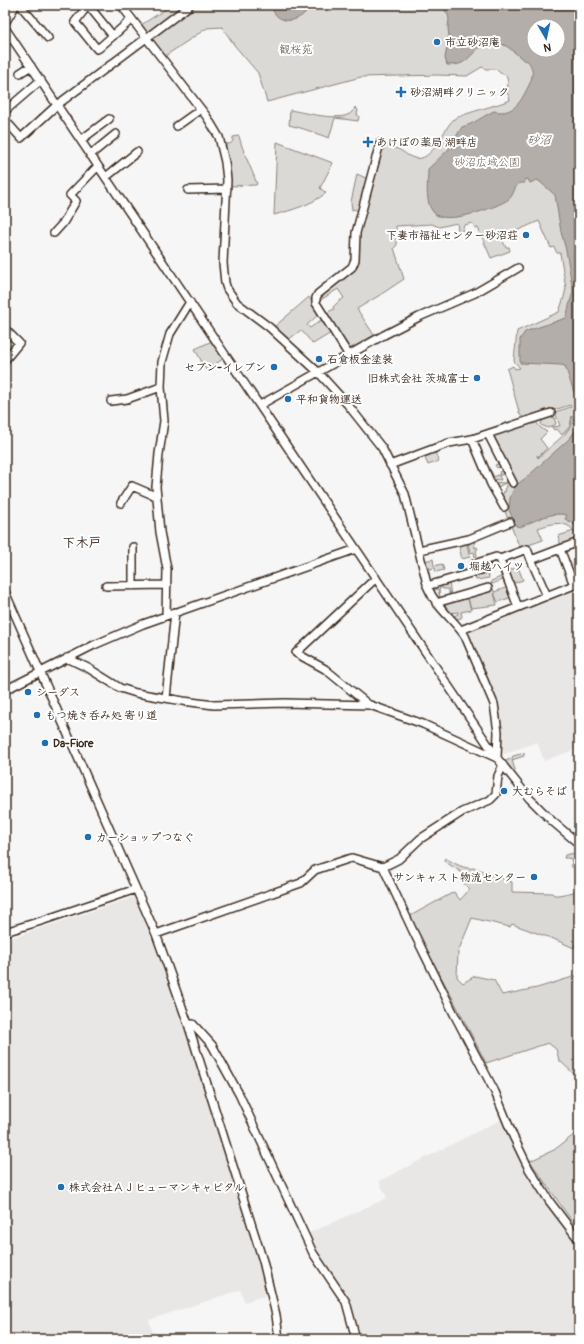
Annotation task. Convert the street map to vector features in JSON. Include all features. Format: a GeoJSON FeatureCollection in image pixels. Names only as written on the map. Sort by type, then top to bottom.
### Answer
{"type":"FeatureCollection","features":[{"type":"Feature","properties":{"kind":"street"},"geometry":{"type":"LineString","coordinates":[[5,23],[16,5]]}},
{"type":"Feature","properties":{"kind":"street"},"geometry":{"type":"LineString","coordinates":[[20,5],[48,38]]}},
{"type":"Feature","properties":{"kind":"street"},"geometry":{"type":"LineString","coordinates":[[113,36],[88,5],[75,22],[97,49],[113,36],[132,19]]}},
{"type":"Feature","properties":{"kind":"street"},"geometry":{"type":"LineString","coordinates":[[121,5],[201,109],[213,126],[219,138],[226,166],[227,189],[222,259],[223,274],[227,289],[237,302],[269,327],[318,372],[348,405],[382,448],[405,494],[427,586],[436,603],[465,636],[494,704],[498,732],[497,758]]}},
{"type":"Feature","properties":{"kind":"street"},"geometry":{"type":"LineString","coordinates":[[5,120],[20,138],[57,105],[189,6]]}},
{"type":"Feature","properties":{"kind":"street"},"geometry":{"type":"LineString","coordinates":[[5,28],[497,758],[534,803],[579,844]]}},
{"type":"Feature","properties":{"kind":"street"},"geometry":{"type":"LineString","coordinates":[[20,73],[31,66]]}},
{"type":"Feature","properties":{"kind":"street"},"geometry":{"type":"LineString","coordinates":[[5,111],[41,80]]}},
{"type":"Feature","properties":{"kind":"street"},"geometry":{"type":"LineString","coordinates":[[177,126],[201,109]]}},
{"type":"Feature","properties":{"kind":"street"},"geometry":{"type":"LineString","coordinates":[[81,140],[109,120]]}},
{"type":"Feature","properties":{"kind":"street"},"geometry":{"type":"LineString","coordinates":[[90,155],[116,134]]}},
{"type":"Feature","properties":{"kind":"street"},"geometry":{"type":"LineString","coordinates":[[348,354],[316,303],[316,298],[318,294],[352,267],[355,260],[356,233],[380,143]]}},
{"type":"Feature","properties":{"kind":"street"},"geometry":{"type":"LineString","coordinates":[[106,177],[137,152]]}},
{"type":"Feature","properties":{"kind":"street"},"geometry":{"type":"LineString","coordinates":[[54,233],[63,223],[76,200],[70,195],[98,166]]}},
{"type":"Feature","properties":{"kind":"street"},"geometry":{"type":"LineString","coordinates":[[188,190],[227,189]]}},
{"type":"Feature","properties":{"kind":"street"},"geometry":{"type":"LineString","coordinates":[[260,405],[348,354],[419,317],[475,293],[518,268]]}},
{"type":"Feature","properties":{"kind":"street"},"geometry":{"type":"LineString","coordinates":[[166,615],[168,585],[166,557],[160,532],[156,487],[164,421],[162,362],[167,341],[173,328],[190,302]]}},
{"type":"Feature","properties":{"kind":"street"},"geometry":{"type":"LineString","coordinates":[[5,329],[19,343],[5,360]]}},
{"type":"Feature","properties":{"kind":"street"},"geometry":{"type":"LineString","coordinates":[[111,401],[127,399],[162,387]]}},
{"type":"Feature","properties":{"kind":"street"},"geometry":{"type":"LineString","coordinates":[[390,465],[449,443],[472,439],[551,413]]}},
{"type":"Feature","properties":{"kind":"street"},"geometry":{"type":"LineString","coordinates":[[488,434],[513,483]]}},
{"type":"Feature","properties":{"kind":"street"},"geometry":{"type":"LineString","coordinates":[[472,439],[490,484],[504,507]]}},
{"type":"Feature","properties":{"kind":"street"},"geometry":{"type":"LineString","coordinates":[[121,503],[132,486],[153,495],[157,495]]}},
{"type":"Feature","properties":{"kind":"street"},"geometry":{"type":"LineString","coordinates":[[419,550],[469,539],[510,522]]}},
{"type":"Feature","properties":{"kind":"street"},"geometry":{"type":"LineString","coordinates":[[531,560],[579,542]]}},
{"type":"Feature","properties":{"kind":"street"},"geometry":{"type":"LineString","coordinates":[[133,586],[134,547]]}},
{"type":"Feature","properties":{"kind":"street"},"geometry":{"type":"LineString","coordinates":[[5,690],[94,644],[166,615],[356,549]]}},
{"type":"Feature","properties":{"kind":"street"},"geometry":{"type":"LineString","coordinates":[[476,572],[474,564],[496,557],[500,559],[527,549],[547,596]]}},
{"type":"Feature","properties":{"kind":"street"},"geometry":{"type":"LineString","coordinates":[[461,630],[577,584],[560,549]]}},
{"type":"Feature","properties":{"kind":"street"},"geometry":{"type":"LineString","coordinates":[[500,559],[518,608]]}},
{"type":"Feature","properties":{"kind":"street"},"geometry":{"type":"LineString","coordinates":[[427,586],[488,568]]}},
{"type":"Feature","properties":{"kind":"street"},"geometry":{"type":"LineString","coordinates":[[370,705],[325,669],[296,653],[376,578]]}},
{"type":"Feature","properties":{"kind":"street"},"geometry":{"type":"LineString","coordinates":[[106,586],[168,585]]}},
{"type":"Feature","properties":{"kind":"street"},"geometry":{"type":"LineString","coordinates":[[436,603],[488,588]]}},
{"type":"Feature","properties":{"kind":"street"},"geometry":{"type":"LineString","coordinates":[[5,592],[156,934],[188,1024],[263,1261],[276,1315],[279,1339]]}},
{"type":"Feature","properties":{"kind":"street"},"geometry":{"type":"LineString","coordinates":[[166,698],[175,612]]}},
{"type":"Feature","properties":{"kind":"street"},"geometry":{"type":"LineString","coordinates":[[67,658],[88,668],[120,688],[136,693],[166,698],[214,705],[285,703],[370,705],[423,724],[497,758]]}},
{"type":"Feature","properties":{"kind":"street"},"geometry":{"type":"LineString","coordinates":[[156,934],[301,883],[315,870],[348,859],[352,858],[383,867],[399,859],[420,839],[462,812],[490,800],[496,794],[498,776],[503,765]]}},
{"type":"Feature","properties":{"kind":"street"},"geometry":{"type":"LineString","coordinates":[[383,867],[454,1014],[496,1092],[513,1136],[529,1169],[550,1202],[579,1240]]}},
{"type":"Feature","properties":{"kind":"street"},"geometry":{"type":"LineString","coordinates":[[5,932],[136,889]]}},
{"type":"Feature","properties":{"kind":"street"},"geometry":{"type":"LineString","coordinates":[[188,1024],[193,1024],[212,1045],[239,1094],[313,1253],[346,1302],[356,1339]]}},
{"type":"Feature","properties":{"kind":"shaded area"},"geometry":{"type":"Polygon","coordinates":[[[579,586],[579,748],[544,761],[537,742],[504,754],[499,720],[465,631],[579,586]]]}},
{"type":"Feature","properties":{"kind":"shaded area"},"geometry":{"type":"Polygon","coordinates":[[[134,897],[168,978],[195,1058],[264,1278],[267,1295],[245,1302],[240,1290],[149,1320],[153,1334],[152,1339],[5,1339],[5,940],[134,897]]]}},
{"type":"Feature","properties":{"kind":"shaded area"},"geometry":{"type":"Polygon","coordinates":[[[502,1119],[527,1172],[579,1247],[579,1339],[360,1339],[351,1306],[313,1248],[307,1234],[387,1198],[379,1181],[502,1119]]]}},
{"type":"Feature","properties":{"kind":"green space","name":"砂沼広域公園"},"geometry":{"type":"Polygon","coordinates":[[[172,5],[579,5],[579,537],[574,532],[579,538],[561,546],[558,536],[574,531],[566,525],[552,524],[538,528],[543,540],[520,548],[499,497],[506,491],[505,489],[507,487],[505,483],[507,482],[505,479],[508,477],[489,435],[527,423],[528,425],[530,421],[535,421],[547,432],[540,439],[547,448],[538,457],[537,455],[538,458],[565,434],[571,426],[572,416],[570,426],[562,435],[557,429],[554,430],[552,427],[560,426],[555,412],[571,407],[570,405],[525,419],[520,415],[507,369],[513,366],[515,369],[520,368],[514,361],[517,331],[559,312],[566,288],[560,253],[557,253],[554,247],[551,248],[539,221],[507,235],[505,231],[501,232],[502,236],[504,236],[501,238],[506,247],[509,247],[510,251],[491,258],[478,228],[475,228],[472,223],[464,225],[462,231],[458,230],[457,223],[439,227],[432,224],[396,226],[397,245],[394,248],[404,279],[357,309],[374,335],[350,349],[326,313],[334,309],[333,307],[344,298],[338,289],[319,301],[320,296],[354,267],[352,231],[381,147],[387,145],[414,158],[427,156],[454,119],[510,100],[507,93],[508,82],[506,75],[500,73],[496,69],[486,69],[482,67],[467,76],[437,75],[361,77],[267,102],[258,73],[235,46],[222,27],[207,28],[162,58],[138,27],[172,5]]]}},
{"type":"Feature","properties":{"kind":"green space"},"geometry":{"type":"Polygon","coordinates":[[[355,107],[358,110],[358,121],[335,118],[329,138],[289,125],[290,110],[322,116],[340,117],[352,112],[355,107]]]}},
{"type":"Feature","properties":{"kind":"green space"},"geometry":{"type":"Polygon","coordinates":[[[239,136],[257,184],[256,185],[229,186],[222,143],[230,144],[233,141],[233,137],[239,136]]]}},
{"type":"Feature","properties":{"kind":"green space"},"geometry":{"type":"Polygon","coordinates":[[[277,142],[333,163],[320,188],[326,193],[308,204],[274,215],[277,142]]]}},
{"type":"Feature","properties":{"kind":"green space"},"geometry":{"type":"Polygon","coordinates":[[[357,174],[368,179],[359,210],[357,211],[355,209],[352,210],[351,202],[357,174]]]}},
{"type":"Feature","properties":{"kind":"green space"},"geometry":{"type":"Polygon","coordinates":[[[309,297],[319,314],[307,325],[310,328],[321,320],[331,333],[313,344],[301,330],[288,340],[274,327],[309,297]]]}},
{"type":"Feature","properties":{"kind":"green space"},"geometry":{"type":"Polygon","coordinates":[[[212,341],[223,359],[206,370],[195,349],[212,341]]]}},
{"type":"Feature","properties":{"kind":"green space"},"geometry":{"type":"Polygon","coordinates":[[[552,415],[556,424],[548,428],[541,425],[543,417],[552,415]]]}},
{"type":"Feature","properties":{"kind":"green space"},"geometry":{"type":"Polygon","coordinates":[[[434,450],[439,461],[428,465],[423,454],[434,450]]]}},
{"type":"Feature","properties":{"kind":"green space"},"geometry":{"type":"Polygon","coordinates":[[[502,462],[506,471],[502,472],[503,474],[499,476],[501,480],[489,479],[487,472],[491,471],[494,477],[500,474],[499,472],[502,471],[500,467],[497,468],[495,465],[502,462]]]}},
{"type":"Feature","properties":{"kind":"green space"},"geometry":{"type":"Polygon","coordinates":[[[491,482],[505,483],[496,488],[491,482]]]}},
{"type":"Feature","properties":{"kind":"green space"},"geometry":{"type":"Polygon","coordinates":[[[474,540],[475,548],[477,547],[478,549],[476,550],[477,556],[475,557],[474,552],[470,553],[468,542],[474,540]]]}},
{"type":"Feature","properties":{"kind":"green space"},"geometry":{"type":"Polygon","coordinates":[[[466,541],[470,557],[462,559],[458,543],[466,541]]]}},
{"type":"Feature","properties":{"kind":"green space"},"geometry":{"type":"Polygon","coordinates":[[[433,559],[434,566],[442,564],[444,570],[436,572],[435,568],[430,569],[429,567],[426,567],[424,561],[433,559]]]}},
{"type":"Feature","properties":{"kind":"green space"},"geometry":{"type":"Polygon","coordinates":[[[518,567],[523,580],[511,584],[505,572],[518,567]]]}},
{"type":"Feature","properties":{"kind":"green space"},"geometry":{"type":"Polygon","coordinates":[[[501,570],[507,584],[505,585],[503,580],[492,584],[491,581],[501,577],[499,571],[501,570]]]}},
{"type":"Feature","properties":{"kind":"green space"},"geometry":{"type":"Polygon","coordinates":[[[488,571],[489,578],[476,580],[475,574],[488,571]]]}},
{"type":"Feature","properties":{"kind":"green space"},"geometry":{"type":"Polygon","coordinates":[[[449,582],[451,596],[448,589],[440,588],[440,598],[438,589],[431,591],[432,587],[449,582]]]}},
{"type":"Feature","properties":{"kind":"green space"},"geometry":{"type":"Polygon","coordinates":[[[508,587],[512,597],[498,602],[494,593],[497,605],[471,608],[467,595],[493,588],[494,592],[508,587]]]}},
{"type":"Feature","properties":{"kind":"green space"},"geometry":{"type":"Polygon","coordinates":[[[467,596],[471,610],[461,612],[462,616],[461,618],[457,619],[458,622],[452,617],[458,614],[458,612],[449,613],[441,605],[467,596]]]}},
{"type":"Feature","properties":{"kind":"green space"},"geometry":{"type":"Polygon","coordinates":[[[524,753],[524,756],[512,760],[515,770],[511,771],[504,762],[513,756],[524,753]]]}},
{"type":"Feature","properties":{"kind":"green space"},"geometry":{"type":"Polygon","coordinates":[[[578,850],[579,869],[575,866],[574,868],[570,866],[572,863],[571,859],[564,858],[565,855],[575,853],[578,850]]]}},
{"type":"Feature","properties":{"kind":"green space"},"geometry":{"type":"Polygon","coordinates":[[[445,858],[463,867],[475,868],[512,882],[512,892],[552,893],[554,895],[559,895],[579,891],[579,937],[574,948],[512,924],[510,927],[472,918],[458,952],[457,977],[463,983],[475,976],[494,980],[502,995],[537,988],[579,975],[579,1092],[574,1074],[559,1060],[556,1049],[548,1043],[486,1063],[424,946],[410,916],[454,892],[460,900],[470,889],[463,883],[467,876],[444,861],[445,858]]]}},
{"type":"Feature","properties":{"kind":"green space"},"geometry":{"type":"Polygon","coordinates":[[[579,1131],[579,1231],[530,1161],[554,1150],[579,1131]]]}},
{"type":"Feature","properties":{"kind":"water"},"geometry":{"type":"Polygon","coordinates":[[[271,5],[310,5],[301,16],[295,19],[283,20],[274,12],[271,5]]]}},
{"type":"Feature","properties":{"kind":"water","name":"砂沼"},"geometry":{"type":"Polygon","coordinates":[[[441,5],[579,5],[579,407],[565,366],[520,363],[520,339],[525,332],[566,318],[573,291],[555,195],[539,181],[537,180],[530,183],[528,179],[524,180],[525,183],[518,184],[509,199],[503,203],[483,211],[459,217],[448,218],[440,216],[434,213],[429,203],[427,192],[428,169],[448,150],[462,127],[471,124],[494,111],[505,112],[514,108],[523,96],[530,83],[532,75],[530,64],[527,60],[525,61],[508,47],[495,42],[490,42],[480,47],[462,63],[457,65],[447,65],[445,58],[449,37],[449,19],[441,5]]]}},
{"type":"Feature","properties":{"kind":"water"},"geometry":{"type":"Polygon","coordinates":[[[579,418],[579,530],[573,523],[565,519],[567,515],[561,514],[549,515],[520,527],[516,526],[509,510],[510,498],[515,486],[569,439],[576,430],[579,418]]]}},
{"type":"Feature","properties":{"kind":"place","name":"市立砂沼庵"},"geometry":{"type":"Point","coordinates":[437,42]}},
{"type":"Feature","properties":{"kind":"place","name":"砂沼湖畔クリニック"},"geometry":{"type":"Point","coordinates":[401,92]}},
{"type":"Feature","properties":{"kind":"place","name":"あけぼの薬局 湖畔店"},"geometry":{"type":"Point","coordinates":[368,142]}},
{"type":"Feature","properties":{"kind":"place","name":"下妻市福祉センター砂沼荘"},"geometry":{"type":"Point","coordinates":[526,235]}},
{"type":"Feature","properties":{"kind":"place","name":"石倉板金塗装"},"geometry":{"type":"Point","coordinates":[319,359]}},
{"type":"Feature","properties":{"kind":"place","name":"セブン-イレブン"},"geometry":{"type":"Point","coordinates":[274,367]}},
{"type":"Feature","properties":{"kind":"place","name":"旧株式会社 茨城富士"},"geometry":{"type":"Point","coordinates":[477,378]}},
{"type":"Feature","properties":{"kind":"place","name":"平和貨物運送"},"geometry":{"type":"Point","coordinates":[288,399]}},
{"type":"Feature","properties":{"kind":"place","name":"堀越ハイツ"},"geometry":{"type":"Point","coordinates":[461,566]}},
{"type":"Feature","properties":{"kind":"place","name":"シーダス"},"geometry":{"type":"Point","coordinates":[28,692]}},
{"type":"Feature","properties":{"kind":"place","name":"もつ焼き呑み処 寄り道"},"geometry":{"type":"Point","coordinates":[37,715]}},
{"type":"Feature","properties":{"kind":"place","name":"Da-Fiore"},"geometry":{"type":"Point","coordinates":[45,743]}},
{"type":"Feature","properties":{"kind":"place","name":"大むらそば"},"geometry":{"type":"Point","coordinates":[504,791]}},
{"type":"Feature","properties":{"kind":"place","name":"カーショップつなぐ"},"geometry":{"type":"Point","coordinates":[88,837]}},
{"type":"Feature","properties":{"kind":"place","name":"サンキャスト物流センター"},"geometry":{"type":"Point","coordinates":[534,877]}},
{"type":"Feature","properties":{"kind":"place","name":"株式会社ＡＪヒューマンキャピタル"},"geometry":{"type":"Point","coordinates":[61,1187]}},
{"type":"Feature","properties":{"kind":"district","name":"下木戸"},"geometry":{"type":"Point","coordinates":[82,542]}},
{"type":"Feature","properties":{"kind":"park label","name":"観桜苑"},"geometry":{"type":"Point","coordinates":[296,49]}}]}
